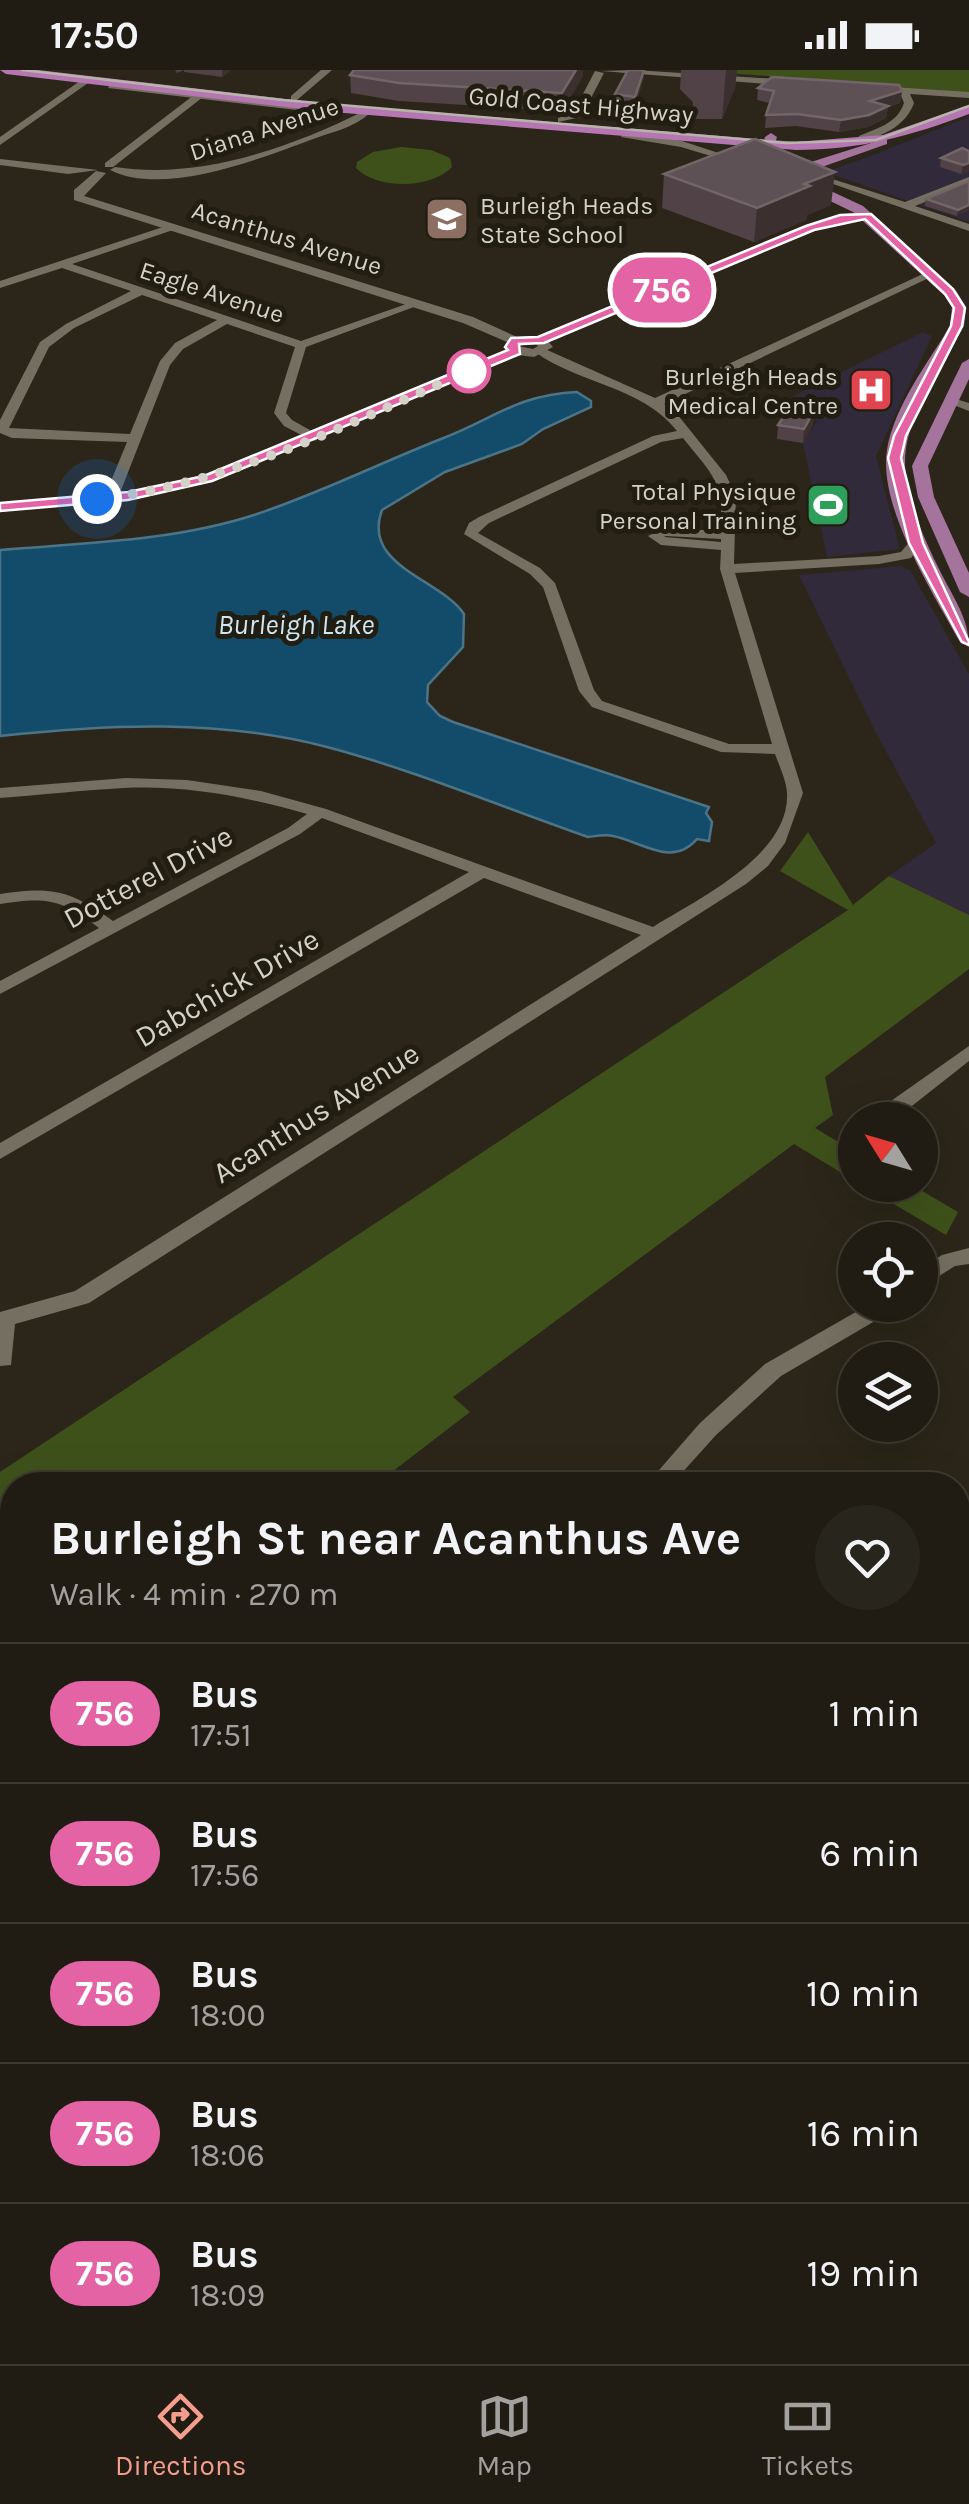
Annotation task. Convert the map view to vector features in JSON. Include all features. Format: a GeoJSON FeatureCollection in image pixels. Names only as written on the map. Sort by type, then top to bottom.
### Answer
{"type":"FeatureCollection","features":[{"type":"Feature","properties":{"kind":"highway","name":"Gold Coast Highway"},"geometry":{"type":"LineString","coordinates":[[58,70],[562,120],[592,118],[766,151],[882,141],[969,109]]}},
{"type":"Feature","properties":{"kind":"highway","name":"Gold Coast Highway"},"geometry":{"type":"LineString","coordinates":[[3,71],[320,107],[744,142],[766,151],[862,138],[969,98]]}},
{"type":"Feature","properties":{"kind":"main road"},"geometry":{"type":"LineString","coordinates":[[800,176],[815,165],[882,141]]}},
{"type":"Feature","properties":{"kind":"main road"},"geometry":{"type":"LineString","coordinates":[[766,151],[779,173],[882,212],[959,308],[956,326],[895,454],[916,543],[969,642]]}},
{"type":"Feature","properties":{"kind":"main road"},"geometry":{"type":"LineString","coordinates":[[766,151],[800,176],[882,212],[936,268],[969,292]]}},
{"type":"Feature","properties":{"kind":"main road"},"geometry":{"type":"LineString","coordinates":[[933,372],[949,358],[969,325]]}},
{"type":"Feature","properties":{"kind":"main road"},"geometry":{"type":"LineString","coordinates":[[969,363],[924,454],[921,479],[969,592]]}},
{"type":"Feature","properties":{"kind":"street"},"geometry":{"type":"LineString","coordinates":[[289,95],[311,70]]}},
{"type":"Feature","properties":{"kind":"street"},"geometry":{"type":"LineString","coordinates":[[289,95],[327,70]]}},
{"type":"Feature","properties":{"kind":"street"},"geometry":{"type":"LineString","coordinates":[[3,71],[198,97],[614,134],[694,145],[735,160],[766,151]]}},
{"type":"Feature","properties":{"kind":"street"},"geometry":{"type":"LineString","coordinates":[[602,72],[806,84]]}},
{"type":"Feature","properties":{"kind":"street"},"geometry":{"type":"LineString","coordinates":[[602,72],[606,88]]}},
{"type":"Feature","properties":{"kind":"street"},"geometry":{"type":"LineString","coordinates":[[562,120],[577,115],[602,72]]}},
{"type":"Feature","properties":{"kind":"street"},"geometry":{"type":"LineString","coordinates":[[0,142],[83,82]]}},
{"type":"Feature","properties":{"kind":"street"},"geometry":{"type":"LineString","coordinates":[[860,88],[969,98]]}},
{"type":"Feature","properties":{"kind":"street"},"geometry":{"type":"LineString","coordinates":[[862,138],[900,120],[909,103],[904,92]]}},
{"type":"Feature","properties":{"kind":"street"},"geometry":{"type":"LineString","coordinates":[[104,169],[198,97]]}},
{"type":"Feature","properties":{"kind":"street","name":"Diana Avenue"},"geometry":{"type":"LineString","coordinates":[[0,162],[68,171],[104,169],[156,178],[191,174],[353,122],[364,114]]}},
{"type":"Feature","properties":{"kind":"street"},"geometry":{"type":"LineString","coordinates":[[815,165],[809,169],[811,173],[839,184],[882,212]]}},
{"type":"Feature","properties":{"kind":"street","name":"Acanthus Avenue"},"geometry":{"type":"LineString","coordinates":[[104,169],[78,192],[78,198],[416,304],[516,346]]}},
{"type":"Feature","properties":{"kind":"street"},"geometry":{"type":"LineString","coordinates":[[0,507],[111,498],[208,478],[516,346],[540,346],[810,228],[840,218],[882,212],[969,180]]}},
{"type":"Feature","properties":{"kind":"street"},"geometry":{"type":"LineString","coordinates":[[810,228],[826,219],[882,212],[969,228]]}},
{"type":"Feature","properties":{"kind":"street"},"geometry":{"type":"LineString","coordinates":[[923,217],[969,238]]}},
{"type":"Feature","properties":{"kind":"street"},"geometry":{"type":"LineString","coordinates":[[0,285],[169,228]]}},
{"type":"Feature","properties":{"kind":"street","name":"Eagle Avenue"},"geometry":{"type":"LineString","coordinates":[[61,264],[301,345],[280,413],[288,423],[313,436]]}},
{"type":"Feature","properties":{"kind":"street"},"geometry":{"type":"LineString","coordinates":[[654,403],[929,275]]}},
{"type":"Feature","properties":{"kind":"street"},"geometry":{"type":"LineString","coordinates":[[134,438],[12,434],[2,429],[44,345],[65,328],[139,292]]}},
{"type":"Feature","properties":{"kind":"street"},"geometry":{"type":"LineString","coordinates":[[301,345],[416,304]]}},
{"type":"Feature","properties":{"kind":"street"},"geometry":{"type":"LineString","coordinates":[[111,498],[172,352],[226,320]]}},
{"type":"Feature","properties":{"kind":"street","name":"Acanthus Avenue"},"geometry":{"type":"LineString","coordinates":[[2,1321],[82,1297],[740,880],[777,849],[789,824],[795,794],[726,569],[729,496],[721,478],[686,432],[654,403],[540,346]]}},
{"type":"Feature","properties":{"kind":"street"},"geometry":{"type":"LineString","coordinates":[[950,399],[969,407]]}},
{"type":"Feature","properties":{"kind":"street"},"geometry":{"type":"LineString","coordinates":[[686,432],[657,438],[478,523],[470,534],[534,571],[550,586],[587,691],[598,704],[727,749],[784,749]]}},
{"type":"Feature","properties":{"kind":"street"},"geometry":{"type":"LineString","coordinates":[[880,560],[906,555],[916,543]]}},
{"type":"Feature","properties":{"kind":"street"},"geometry":{"type":"LineString","coordinates":[[726,569],[880,560],[912,562],[931,574]]}},
{"type":"Feature","properties":{"kind":"street"},"geometry":{"type":"LineString","coordinates":[[0,793],[107,784],[162,784],[239,792],[320,812],[654,934]]}},
{"type":"Feature","properties":{"kind":"street","name":"Dotterel Drive"},"geometry":{"type":"LineString","coordinates":[[0,988],[294,831],[320,812]]}},
{"type":"Feature","properties":{"kind":"street","name":"Dabchick Drive"},"geometry":{"type":"LineString","coordinates":[[0,1152],[482,872]]}},
{"type":"Feature","properties":{"kind":"street"},"geometry":{"type":"LineString","coordinates":[[0,899],[43,893],[69,896],[111,928]]}},
{"type":"Feature","properties":{"kind":"street"},"geometry":{"type":"LineString","coordinates":[[904,1102],[969,1052]]}},
{"type":"Feature","properties":{"kind":"street"},"geometry":{"type":"LineString","coordinates":[[938,1268],[950,1260],[969,1256]]}},
{"type":"Feature","properties":{"kind":"street"},"geometry":{"type":"LineString","coordinates":[[2,1321],[3,1360]]}},
{"type":"Feature","properties":{"kind":"street"},"geometry":{"type":"LineString","coordinates":[[669,1472],[708,1429],[773,1370],[856,1322]]}},
{"type":"Feature","properties":{"kind":"shaded area"},"geometry":{"type":"Polygon","coordinates":[[[969,117],[969,222],[825,172],[865,158],[969,117]]]}},
{"type":"Feature","properties":{"kind":"shaded area"},"geometry":{"type":"Polygon","coordinates":[[[923,332],[932,336],[876,456],[900,549],[827,557],[803,443],[817,421],[777,404],[923,332]]]}},
{"type":"Feature","properties":{"kind":"shaded area"},"geometry":{"type":"Polygon","coordinates":[[[901,566],[910,570],[969,674],[969,915],[889,876],[936,843],[875,731],[799,575],[901,566]]]}},
{"type":"Feature","properties":{"kind":"green space"},"geometry":{"type":"Polygon","coordinates":[[[684,70],[969,70],[969,94],[773,80],[769,76],[684,70]]]}},
{"type":"Feature","properties":{"kind":"green space"},"geometry":{"type":"Polygon","coordinates":[[[401,147],[431,150],[450,158],[452,167],[431,180],[404,184],[377,180],[356,168],[357,162],[373,152],[401,147]]]}},
{"type":"Feature","properties":{"kind":"green space"},"geometry":{"type":"Polygon","coordinates":[[[808,832],[853,905],[889,876],[969,915],[969,969],[825,1077],[833,1115],[815,1128],[838,1142],[838,1171],[794,1144],[453,1397],[470,1412],[392,1472],[0,1472],[848,910],[780,871],[808,832]]]}},
{"type":"Feature","properties":{"kind":"green space"},"geometry":{"type":"Polygon","coordinates":[[[938,1200],[958,1212],[946,1235],[938,1230],[938,1222],[924,1222],[891,1202],[938,1200]]]}},
{"type":"Feature","properties":{"kind":"water","name":"Burleigh Lake"},"geometry":{"type":"Polygon","coordinates":[[[577,392],[591,401],[591,407],[543,429],[522,444],[445,472],[382,510],[379,529],[383,545],[393,558],[464,614],[463,647],[428,685],[427,702],[440,716],[453,722],[709,807],[709,841],[697,839],[678,852],[667,852],[613,836],[588,837],[360,756],[287,738],[164,726],[0,736],[0,550],[130,539],[226,523],[304,497],[521,403],[577,392]]]}},
{"type":"Feature","properties":{"kind":"building"},"geometry":{"type":"Polygon","coordinates":[[[354,70],[576,70],[562,93],[399,83],[350,75],[354,70]]]}},
{"type":"Feature","properties":{"kind":"building"},"geometry":{"type":"Polygon","coordinates":[[[628,70],[644,70],[635,97],[615,94],[628,70]]]}},
{"type":"Feature","properties":{"kind":"building"},"geometry":{"type":"Polygon","coordinates":[[[772,77],[899,85],[902,91],[870,101],[888,106],[869,115],[841,120],[797,114],[766,115],[774,91],[758,88],[772,77]]]}},
{"type":"Feature","properties":{"kind":"building"},"geometry":{"type":"Polygon","coordinates":[[[755,139],[835,172],[757,208],[664,174],[755,139]]]}},
{"type":"Feature","properties":{"kind":"building"},"geometry":{"type":"Polygon","coordinates":[[[962,148],[969,151],[969,163],[963,165],[941,158],[962,148]]]}},
{"type":"Feature","properties":{"kind":"building"},"geometry":{"type":"Polygon","coordinates":[[[969,181],[969,205],[958,210],[926,199],[969,181]]]}},
{"type":"Feature","properties":{"kind":"building"},"geometry":{"type":"Polygon","coordinates":[[[790,407],[814,411],[804,429],[778,425],[790,407]]]}},
{"type":"Feature","properties":{"kind":"tram line"},"geometry":{"type":"LineString","coordinates":[[22,70],[283,100],[786,143],[876,140],[969,106]]}},
{"type":"Feature","properties":{"kind":"bus line","name":"756"},"geometry":{"type":"LineString","coordinates":[[0,507],[128,496],[208,478],[516,351],[511,345],[516,341],[540,340],[810,228],[840,218],[867,216],[954,297],[959,308],[956,326],[900,436],[894,458],[916,543],[969,642]]}},
{"type":"Feature","properties":{"kind":"place","name":"Burleigh Heads State School"},"geometry":{"type":"Point","coordinates":[447,219]}},
{"type":"Feature","properties":{"kind":"place","name":"Burleigh Heads Medical Centre"},"geometry":{"type":"Point","coordinates":[871,390]}},
{"type":"Feature","properties":{"kind":"place","name":"Total Physique Personal Training"},"geometry":{"type":"Point","coordinates":[828,505]}},
{"type":"Feature","properties":{"kind":"route"},"geometry":{"type":"LineString","coordinates":[[97,499],[148,493],[208,478],[469,371]]}}]}
